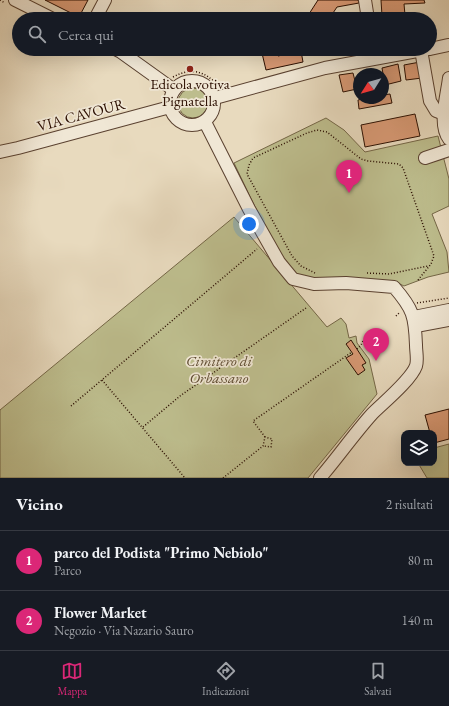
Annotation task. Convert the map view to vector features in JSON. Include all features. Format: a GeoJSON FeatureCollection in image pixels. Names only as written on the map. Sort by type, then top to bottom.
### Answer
{"type":"FeatureCollection","features":[{"type":"Feature","properties":{"kind":"street"},"geometry":{"type":"LineString","coordinates":[[99,12],[105,0]]}},
{"type":"Feature","properties":{"kind":"street"},"geometry":{"type":"LineString","coordinates":[[365,0],[367,12]]}},
{"type":"Feature","properties":{"kind":"street"},"geometry":{"type":"LineString","coordinates":[[22,2],[40,12]]}},
{"type":"Feature","properties":{"kind":"street"},"geometry":{"type":"LineString","coordinates":[[437,48],[449,46]]}},
{"type":"Feature","properties":{"kind":"street"},"geometry":{"type":"LineString","coordinates":[[127,56],[174,90]]}},
{"type":"Feature","properties":{"kind":"street"},"geometry":{"type":"LineString","coordinates":[[215,98],[366,56]]}},
{"type":"Feature","properties":{"kind":"street"},"geometry":{"type":"LineString","coordinates":[[427,56],[430,101],[436,112],[444,114]]}},
{"type":"Feature","properties":{"kind":"street"},"geometry":{"type":"LineString","coordinates":[[449,78],[443,123],[449,139]]}},
{"type":"Feature","properties":{"kind":"street"},"geometry":{"type":"LineString","coordinates":[[193,80],[207,85],[215,98],[214,111],[205,122],[199,125],[191,126],[177,120],[170,107],[170,101],[174,90],[186,81],[193,80]]}},
{"type":"Feature","properties":{"kind":"street","name":"VIA CAVOUR"},"geometry":{"type":"LineString","coordinates":[[0,152],[170,107]]}},
{"type":"Feature","properties":{"kind":"street"},"geometry":{"type":"LineString","coordinates":[[205,122],[249,209],[279,262],[293,279],[314,284],[346,283],[394,287],[411,313],[417,357],[416,367],[410,376],[371,415],[320,478]]}},
{"type":"Feature","properties":{"kind":"street"},"geometry":{"type":"LineString","coordinates":[[425,158],[449,150]]}},
{"type":"Feature","properties":{"kind":"street"},"geometry":{"type":"LineString","coordinates":[[411,313],[449,310]]}},
{"type":"Feature","properties":{"kind":"street"},"geometry":{"type":"LineString","coordinates":[[411,313],[449,320]]}},
{"type":"Feature","properties":{"kind":"path"},"geometry":{"type":"LineString","coordinates":[[320,274],[301,266],[292,256],[247,174],[249,165],[253,158],[307,132],[317,130],[327,132],[361,159],[368,162],[399,164],[404,168],[434,256],[418,280]]}},
{"type":"Feature","properties":{"kind":"path"},"geometry":{"type":"LineString","coordinates":[[71,406],[257,249]]}},
{"type":"Feature","properties":{"kind":"path"},"geometry":{"type":"LineString","coordinates":[[366,273],[389,274],[428,266]]}},
{"type":"Feature","properties":{"kind":"path"},"geometry":{"type":"LineString","coordinates":[[396,316],[411,313],[413,303],[449,298]]}},
{"type":"Feature","properties":{"kind":"path"},"geometry":{"type":"LineString","coordinates":[[143,427],[180,396],[306,308]]}},
{"type":"Feature","properties":{"kind":"path"},"geometry":{"type":"LineString","coordinates":[[356,349],[363,341]]}},
{"type":"Feature","properties":{"kind":"path"},"geometry":{"type":"LineString","coordinates":[[263,446],[271,447],[272,439],[265,437],[253,422],[352,352]]}},
{"type":"Feature","properties":{"kind":"path"},"geometry":{"type":"LineString","coordinates":[[102,380],[185,478]]}},
{"type":"Feature","properties":{"kind":"path"},"geometry":{"type":"LineString","coordinates":[[223,478],[263,446],[265,437]]}},
{"type":"Feature","properties":{"kind":"green space"},"geometry":{"type":"Polygon","coordinates":[[[193,88],[204,92],[208,103],[204,114],[193,118],[182,114],[178,103],[182,92],[193,88]]]}},
{"type":"Feature","properties":{"kind":"green space"},"geometry":{"type":"Polygon","coordinates":[[[326,118],[344,130],[365,152],[438,136],[449,179],[449,206],[432,214],[447,252],[449,272],[428,277],[404,286],[396,282],[312,279],[296,275],[285,261],[255,207],[234,163],[326,118]]]}},
{"type":"Feature","properties":{"kind":"green space","name":"Cimitero di Orbassano"},"geometry":{"type":"Polygon","coordinates":[[[234,217],[327,327],[341,318],[346,324],[349,338],[356,336],[357,343],[369,359],[377,394],[308,478],[0,478],[0,410],[234,217]]]}},
{"type":"Feature","properties":{"kind":"green space"},"geometry":{"type":"Polygon","coordinates":[[[449,444],[449,478],[427,478],[420,466],[437,466],[437,447],[449,444]]]}},
{"type":"Feature","properties":{"kind":"building"},"geometry":{"type":"Polygon","coordinates":[[[45,0],[88,0],[82,12],[69,12],[45,0]]]}},
{"type":"Feature","properties":{"kind":"building"},"geometry":{"type":"Polygon","coordinates":[[[318,0],[358,0],[359,3],[337,7],[334,12],[310,12],[318,0]]]}},
{"type":"Feature","properties":{"kind":"building"},"geometry":{"type":"Polygon","coordinates":[[[381,0],[424,0],[425,3],[404,4],[405,12],[382,12],[381,0]]]}},
{"type":"Feature","properties":{"kind":"building"},"geometry":{"type":"Polygon","coordinates":[[[263,56],[302,56],[303,62],[266,70],[263,56]]]}},
{"type":"Feature","properties":{"kind":"building"},"geometry":{"type":"Polygon","coordinates":[[[420,62],[422,78],[406,80],[404,65],[420,62]]]}},
{"type":"Feature","properties":{"kind":"building"},"geometry":{"type":"Polygon","coordinates":[[[398,64],[401,81],[389,84],[389,68],[382,68],[398,64]]]}},
{"type":"Feature","properties":{"kind":"building"},"geometry":{"type":"Polygon","coordinates":[[[353,73],[353,90],[343,92],[339,75],[353,73]]]}},
{"type":"Feature","properties":{"kind":"building"},"geometry":{"type":"Polygon","coordinates":[[[389,94],[392,103],[389,104],[389,94]]]}},
{"type":"Feature","properties":{"kind":"building"},"geometry":{"type":"Polygon","coordinates":[[[358,104],[386,104],[359,109],[358,104]]]}},
{"type":"Feature","properties":{"kind":"building"},"geometry":{"type":"Polygon","coordinates":[[[415,114],[420,136],[365,147],[361,125],[415,114]]]}},
{"type":"Feature","properties":{"kind":"building"},"geometry":{"type":"Polygon","coordinates":[[[351,340],[366,363],[362,365],[365,370],[358,375],[346,358],[353,354],[346,344],[351,340]]]}},
{"type":"Feature","properties":{"kind":"building"},"geometry":{"type":"Polygon","coordinates":[[[449,409],[449,439],[437,442],[437,430],[429,430],[425,415],[449,409]]]}},
{"type":"Feature","properties":{"kind":"place","name":"Edicola votiva Pignatella"},"geometry":{"type":"Point","coordinates":[190,69]}},
{"type":"Feature","properties":{"kind":"place","name":"parco del Podista \"Primo Nebiolo\""},"geometry":{"type":"Point","coordinates":[349,193]}},
{"type":"Feature","properties":{"kind":"place","name":"Flower Market"},"geometry":{"type":"Point","coordinates":[376,361]}}]}
